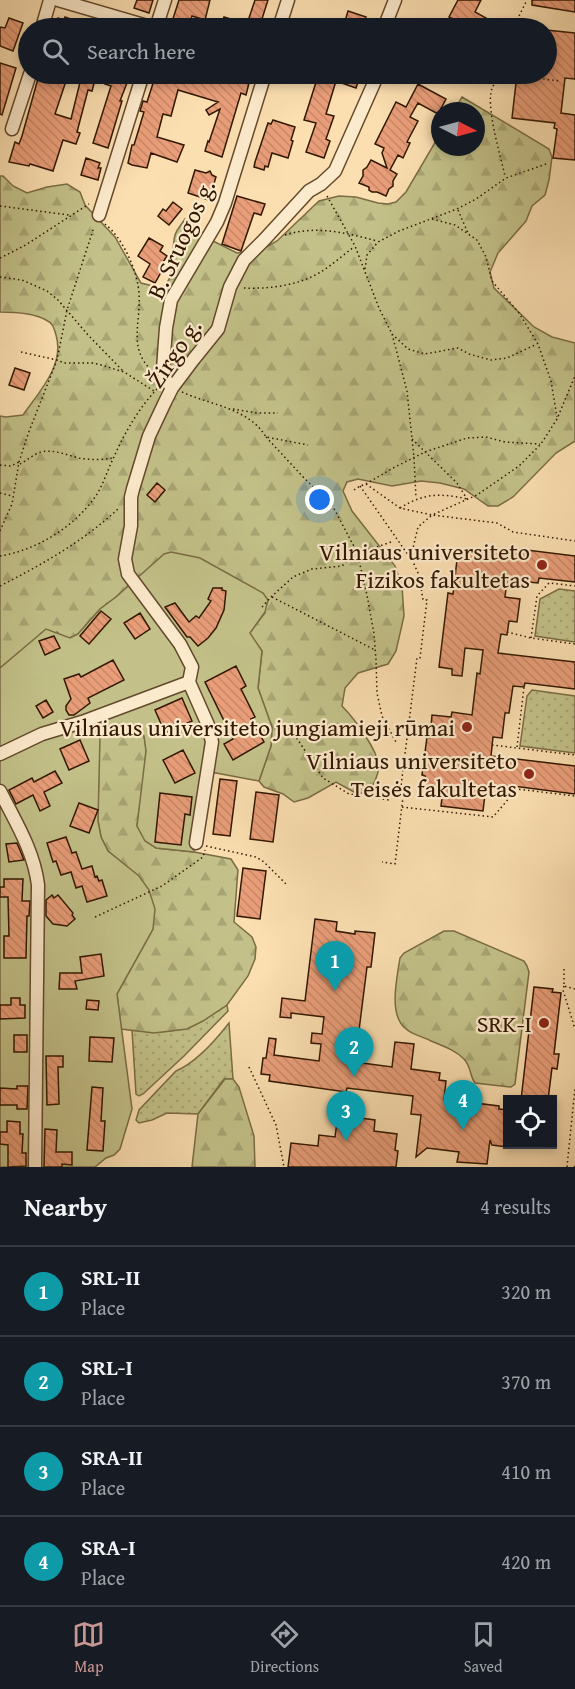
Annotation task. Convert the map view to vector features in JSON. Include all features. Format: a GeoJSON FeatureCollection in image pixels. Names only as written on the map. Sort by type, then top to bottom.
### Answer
{"type":"FeatureCollection","features":[{"type":"Feature","properties":{"kind":"street"},"geometry":{"type":"LineString","coordinates":[[45,18],[50,0]]}},
{"type":"Feature","properties":{"kind":"street"},"geometry":{"type":"LineString","coordinates":[[58,0],[120,18]]}},
{"type":"Feature","properties":{"kind":"street"},"geometry":{"type":"LineString","coordinates":[[159,18],[165,0]]}},
{"type":"Feature","properties":{"kind":"street"},"geometry":{"type":"LineString","coordinates":[[282,18],[288,0]]}},
{"type":"Feature","properties":{"kind":"street"},"geometry":{"type":"LineString","coordinates":[[388,18],[395,0]]}},
{"type":"Feature","properties":{"kind":"street"},"geometry":{"type":"LineString","coordinates":[[12,129],[27,84]]}},
{"type":"Feature","properties":{"kind":"street"},"geometry":{"type":"LineString","coordinates":[[98,218],[140,84]]}},
{"type":"Feature","properties":{"kind":"street","name":"B. Sruogos g."},"geometry":{"type":"LineString","coordinates":[[168,382],[164,361],[171,300],[217,222],[225,203],[262,84]]}},
{"type":"Feature","properties":{"kind":"street","name":"Žirgo g."},"geometry":{"type":"LineString","coordinates":[[196,843],[212,742],[208,724],[189,682],[192,667],[180,644],[128,574],[125,559],[131,526],[131,496],[168,382],[218,329],[230,287],[244,260],[309,191],[335,171],[374,84]]}},
{"type":"Feature","properties":{"kind":"street"},"geometry":{"type":"LineString","coordinates":[[0,754],[42,734],[82,722],[189,682]]}},
{"type":"Feature","properties":{"kind":"street"},"geometry":{"type":"LineString","coordinates":[[0,791],[30,852],[38,885],[35,1167]]}},
{"type":"Feature","properties":{"kind":"path"},"geometry":{"type":"LineString","coordinates":[[518,18],[527,0]]}},
{"type":"Feature","properties":{"kind":"path"},"geometry":{"type":"LineString","coordinates":[[495,84],[490,100],[493,124],[506,178]]}},
{"type":"Feature","properties":{"kind":"path"},"geometry":{"type":"LineString","coordinates":[[364,272],[367,255],[378,242],[399,231],[457,209],[506,178],[549,163]]}},
{"type":"Feature","properties":{"kind":"path"},"geometry":{"type":"LineString","coordinates":[[321,184],[355,246],[392,334],[407,391],[416,498]]}},
{"type":"Feature","properties":{"kind":"path"},"geometry":{"type":"LineString","coordinates":[[0,258],[32,241],[90,204],[103,202]]}},
{"type":"Feature","properties":{"kind":"path"},"geometry":{"type":"LineString","coordinates":[[0,206],[70,215]]}},
{"type":"Feature","properties":{"kind":"path"},"geometry":{"type":"LineString","coordinates":[[457,209],[468,233]]}},
{"type":"Feature","properties":{"kind":"path"},"geometry":{"type":"LineString","coordinates":[[0,531],[12,504],[19,464],[28,434],[57,360],[67,310],[85,250],[98,218],[110,228],[136,275],[139,305],[137,342],[140,356],[151,370],[197,399],[220,404],[261,429],[305,479],[332,505],[357,552],[368,595],[375,651],[377,693],[382,716],[397,744]]}},
{"type":"Feature","properties":{"kind":"path"},"geometry":{"type":"LineString","coordinates":[[432,219],[455,225],[477,240],[486,256],[492,281],[519,313],[538,344],[551,381],[557,419]]}},
{"type":"Feature","properties":{"kind":"path"},"geometry":{"type":"LineString","coordinates":[[264,240],[299,231],[347,233],[378,242]]}},
{"type":"Feature","properties":{"kind":"path"},"geometry":{"type":"LineString","coordinates":[[230,287],[259,288],[286,285],[319,273],[355,246]]}},
{"type":"Feature","properties":{"kind":"path"},"geometry":{"type":"LineString","coordinates":[[0,277],[22,280],[46,291],[58,300],[124,372],[154,391]]}},
{"type":"Feature","properties":{"kind":"path"},"geometry":{"type":"LineString","coordinates":[[392,334],[408,349],[424,354],[458,348],[469,354],[491,360],[507,358],[538,344]]}},
{"type":"Feature","properties":{"kind":"path"},"geometry":{"type":"LineString","coordinates":[[21,351],[64,363],[93,363],[124,372]]}},
{"type":"Feature","properties":{"kind":"path"},"geometry":{"type":"LineString","coordinates":[[407,553],[413,548],[418,527],[432,515],[477,495],[519,466],[541,444],[557,419],[575,375]]}},
{"type":"Feature","properties":{"kind":"path"},"geometry":{"type":"LineString","coordinates":[[0,556],[26,549],[51,537],[76,519],[96,496],[113,457],[140,410],[154,391],[168,382]]}},
{"type":"Feature","properties":{"kind":"path"},"geometry":{"type":"LineString","coordinates":[[229,409],[278,413]]}},
{"type":"Feature","properties":{"kind":"path"},"geometry":{"type":"LineString","coordinates":[[266,437],[308,445]]}},
{"type":"Feature","properties":{"kind":"path"},"geometry":{"type":"LineString","coordinates":[[354,490],[425,452],[467,438],[486,437],[505,442],[541,444]]}},
{"type":"Feature","properties":{"kind":"path"},"geometry":{"type":"LineString","coordinates":[[412,439],[457,483],[468,500]]}},
{"type":"Feature","properties":{"kind":"path"},"geometry":{"type":"LineString","coordinates":[[0,465],[19,464],[39,452],[102,460],[113,457]]}},
{"type":"Feature","properties":{"kind":"path"},"geometry":{"type":"LineString","coordinates":[[366,484],[400,508],[432,515],[496,523],[513,532],[575,541]]}},
{"type":"Feature","properties":{"kind":"path"},"geometry":{"type":"LineString","coordinates":[[360,486],[407,553],[419,575],[423,600],[427,600],[420,658],[417,658],[400,792],[403,797],[394,864],[382,862]]}},
{"type":"Feature","properties":{"kind":"path"},"geometry":{"type":"LineString","coordinates":[[0,493],[13,496]]}},
{"type":"Feature","properties":{"kind":"path"},"geometry":{"type":"LineString","coordinates":[[400,508],[416,498],[437,495],[468,500]]}},
{"type":"Feature","properties":{"kind":"path"},"geometry":{"type":"LineString","coordinates":[[0,586],[38,567],[80,540],[103,524],[131,496]]}},
{"type":"Feature","properties":{"kind":"path"},"geometry":{"type":"LineString","coordinates":[[262,607],[293,577],[312,569],[342,566],[357,552],[391,542]]}},
{"type":"Feature","properties":{"kind":"path"},"geometry":{"type":"LineString","coordinates":[[531,638],[539,592],[549,583],[575,586]]}},
{"type":"Feature","properties":{"kind":"path"},"geometry":{"type":"LineString","coordinates":[[271,597],[375,651]]}},
{"type":"Feature","properties":{"kind":"path"},"geometry":{"type":"LineString","coordinates":[[507,632],[575,644]]}},
{"type":"Feature","properties":{"kind":"path"},"geometry":{"type":"LineString","coordinates":[[517,748],[524,687]]}},
{"type":"Feature","properties":{"kind":"path"},"geometry":{"type":"LineString","coordinates":[[275,728],[290,728],[323,778],[349,794],[389,800]]}},
{"type":"Feature","properties":{"kind":"path"},"geometry":{"type":"LineString","coordinates":[[492,745],[575,755]]}},
{"type":"Feature","properties":{"kind":"path"},"geometry":{"type":"LineString","coordinates":[[402,807],[493,817],[517,789],[575,796]]}},
{"type":"Feature","properties":{"kind":"path"},"geometry":{"type":"LineString","coordinates":[[95,917],[162,886],[203,857],[206,846],[256,857],[288,886]]}},
{"type":"Feature","properties":{"kind":"path"},"geometry":{"type":"LineString","coordinates":[[564,969],[563,990],[575,1029]]}},
{"type":"Feature","properties":{"kind":"path"},"geometry":{"type":"LineString","coordinates":[[564,986],[575,989]]}},
{"type":"Feature","properties":{"kind":"path"},"geometry":{"type":"LineString","coordinates":[[249,1067],[276,1125],[284,1167]]}},
{"type":"Feature","properties":{"kind":"path"},"geometry":{"type":"LineString","coordinates":[[567,1167],[575,1088]]}},
{"type":"Feature","properties":{"kind":"green space"},"geometry":{"type":"Polygon","coordinates":[[[462,97],[470,102],[459,102],[462,97]]]}},
{"type":"Feature","properties":{"kind":"green space"},"geometry":{"type":"Polygon","coordinates":[[[485,111],[549,149],[552,157],[545,195],[532,206],[526,221],[498,253],[490,272],[494,288],[534,327],[552,337],[575,343],[575,441],[556,453],[513,497],[498,506],[488,506],[464,489],[440,483],[421,481],[392,486],[358,479],[347,482],[343,491],[352,511],[395,566],[402,586],[404,616],[396,651],[388,664],[358,673],[345,688],[342,706],[371,745],[377,759],[376,779],[367,794],[354,792],[336,782],[308,798],[294,802],[283,794],[264,787],[259,781],[271,746],[272,727],[258,688],[262,651],[249,633],[265,613],[131,583],[100,609],[78,634],[70,638],[62,637],[57,632],[0,668],[0,416],[23,415],[49,378],[57,357],[58,346],[54,328],[48,321],[30,314],[0,312],[0,176],[27,193],[67,184],[80,192],[85,205],[115,237],[141,283],[161,288],[170,277],[175,235],[185,219],[215,242],[237,253],[261,250],[277,241],[319,201],[339,196],[388,204],[396,202],[406,192],[431,149],[431,156],[485,156],[485,111]]]}},
{"type":"Feature","properties":{"kind":"green space"},"geometry":{"type":"Polygon","coordinates":[[[171,552],[200,558],[263,593],[268,600],[265,612],[250,633],[262,651],[258,688],[272,727],[271,746],[259,781],[205,771],[194,852],[156,848],[145,841],[137,826],[146,751],[144,736],[136,727],[121,724],[109,726],[100,737],[98,821],[101,837],[108,851],[139,876],[149,890],[155,909],[153,929],[117,994],[132,1109],[120,1149],[95,1167],[0,1167],[0,668],[46,629],[70,638],[78,634],[100,609],[164,554],[171,552]]]}},
{"type":"Feature","properties":{"kind":"green space"},"geometry":{"type":"Polygon","coordinates":[[[559,589],[575,591],[575,642],[535,636],[540,599],[559,589]]]}},
{"type":"Feature","properties":{"kind":"green space"},"geometry":{"type":"Polygon","coordinates":[[[532,690],[575,696],[575,753],[520,746],[527,696],[532,690]]]}},
{"type":"Feature","properties":{"kind":"green space"},"geometry":{"type":"Polygon","coordinates":[[[121,724],[140,731],[146,744],[137,826],[156,848],[231,859],[238,870],[234,922],[252,937],[256,947],[255,959],[248,976],[227,1005],[187,1029],[154,1033],[121,1029],[117,994],[153,929],[122,863],[108,851],[101,837],[98,821],[99,737],[109,726],[121,724]]]}},
{"type":"Feature","properties":{"kind":"green space"},"geometry":{"type":"Polygon","coordinates":[[[444,931],[454,931],[524,961],[527,966],[529,972],[515,1084],[511,1087],[475,1083],[464,1059],[449,1048],[412,1033],[400,1023],[395,1006],[395,996],[400,958],[404,953],[444,931]]]}},
{"type":"Feature","properties":{"kind":"green space"},"geometry":{"type":"Polygon","coordinates":[[[227,1005],[228,1011],[184,1056],[143,1094],[139,1096],[136,1094],[132,1030],[161,1032],[183,1029],[227,1005]]]}},
{"type":"Feature","properties":{"kind":"green space"},"geometry":{"type":"Polygon","coordinates":[[[229,1023],[233,1079],[224,1079],[198,1114],[167,1113],[139,1123],[136,1120],[139,1110],[176,1071],[205,1050],[229,1023]]]}},
{"type":"Feature","properties":{"kind":"green space"},"geometry":{"type":"Polygon","coordinates":[[[225,1079],[233,1079],[239,1087],[254,1136],[255,1167],[192,1167],[198,1114],[225,1079]]]}},
{"type":"Feature","properties":{"kind":"building"},"geometry":{"type":"Polygon","coordinates":[[[137,0],[153,0],[149,13],[134,8],[137,0]]]}},
{"type":"Feature","properties":{"kind":"building"},"geometry":{"type":"Polygon","coordinates":[[[179,0],[210,0],[206,18],[192,16],[191,18],[173,18],[179,0]]]}},
{"type":"Feature","properties":{"kind":"building"},"geometry":{"type":"Polygon","coordinates":[[[255,0],[268,0],[262,18],[249,18],[255,0]]]}},
{"type":"Feature","properties":{"kind":"building"},"geometry":{"type":"Polygon","coordinates":[[[458,0],[481,0],[475,12],[486,18],[451,18],[449,17],[458,0]]]}},
{"type":"Feature","properties":{"kind":"building"},"geometry":{"type":"Polygon","coordinates":[[[532,0],[575,0],[575,12],[532,5],[532,0]]]}},
{"type":"Feature","properties":{"kind":"building"},"geometry":{"type":"Polygon","coordinates":[[[348,11],[366,17],[366,18],[346,18],[348,11]]]}},
{"type":"Feature","properties":{"kind":"building"},"geometry":{"type":"Polygon","coordinates":[[[9,18],[18,21],[18,37],[13,51],[0,46],[0,27],[5,28],[9,18]]]}},
{"type":"Feature","properties":{"kind":"building"},"geometry":{"type":"Polygon","coordinates":[[[557,31],[575,33],[575,79],[565,78],[561,113],[575,115],[575,160],[553,158],[557,129],[554,128],[555,123],[512,118],[516,84],[557,84],[557,31]]]}},
{"type":"Feature","properties":{"kind":"building"},"geometry":{"type":"Polygon","coordinates":[[[0,63],[16,68],[2,115],[0,114],[0,63]]]}},
{"type":"Feature","properties":{"kind":"building"},"geometry":{"type":"Polygon","coordinates":[[[36,84],[65,84],[55,114],[71,119],[80,84],[94,84],[92,91],[88,90],[76,144],[63,140],[53,171],[30,164],[29,166],[9,162],[15,142],[19,144],[22,136],[36,84]]]}},
{"type":"Feature","properties":{"kind":"building"},"geometry":{"type":"Polygon","coordinates":[[[105,84],[127,84],[108,148],[93,143],[111,86],[105,84]]]}},
{"type":"Feature","properties":{"kind":"building"},"geometry":{"type":"Polygon","coordinates":[[[153,84],[249,84],[246,95],[241,93],[222,157],[205,151],[220,109],[209,115],[206,110],[218,102],[178,90],[171,116],[163,114],[157,137],[184,145],[177,162],[151,153],[147,168],[128,163],[144,112],[140,111],[143,101],[147,102],[153,84]]]}},
{"type":"Feature","properties":{"kind":"building"},"geometry":{"type":"Polygon","coordinates":[[[315,84],[335,84],[326,114],[334,116],[326,139],[330,141],[324,158],[306,152],[316,123],[304,120],[315,84]]]}},
{"type":"Feature","properties":{"kind":"building"},"geometry":{"type":"Polygon","coordinates":[[[345,84],[357,84],[356,88],[345,84]]]}},
{"type":"Feature","properties":{"kind":"building"},"geometry":{"type":"Polygon","coordinates":[[[418,84],[446,99],[444,102],[431,102],[431,110],[418,103],[410,117],[418,121],[407,142],[410,143],[403,158],[398,155],[390,170],[397,174],[393,186],[386,196],[372,192],[369,187],[359,183],[363,170],[371,160],[387,168],[382,153],[384,148],[375,144],[396,102],[406,107],[418,84]]]}},
{"type":"Feature","properties":{"kind":"building"},"geometry":{"type":"Polygon","coordinates":[[[273,120],[295,127],[291,140],[293,141],[288,158],[272,153],[268,167],[265,166],[264,170],[254,167],[268,123],[271,124],[273,120]]]}},
{"type":"Feature","properties":{"kind":"building"},"geometry":{"type":"Polygon","coordinates":[[[86,158],[100,163],[98,180],[81,175],[86,158]]]}},
{"type":"Feature","properties":{"kind":"building"},"geometry":{"type":"Polygon","coordinates":[[[195,170],[206,173],[210,171],[216,177],[209,200],[188,193],[195,170]]]}},
{"type":"Feature","properties":{"kind":"building"},"geometry":{"type":"Polygon","coordinates":[[[237,196],[265,204],[261,215],[254,213],[241,251],[222,244],[237,196]]]}},
{"type":"Feature","properties":{"kind":"building"},"geometry":{"type":"Polygon","coordinates":[[[173,202],[182,209],[169,225],[158,216],[163,209],[166,211],[173,202]]]}},
{"type":"Feature","properties":{"kind":"building"},"geometry":{"type":"Polygon","coordinates":[[[149,238],[163,246],[160,251],[167,256],[161,265],[164,267],[155,283],[143,277],[150,264],[138,256],[149,238]]]}},
{"type":"Feature","properties":{"kind":"building"},"geometry":{"type":"Polygon","coordinates":[[[15,368],[30,373],[24,390],[9,385],[15,368]]]}},
{"type":"Feature","properties":{"kind":"building"},"geometry":{"type":"Polygon","coordinates":[[[157,483],[165,490],[155,502],[147,495],[157,483]]]}},
{"type":"Feature","properties":{"kind":"building"},"geometry":{"type":"Polygon","coordinates":[[[491,548],[511,551],[511,548],[575,556],[575,582],[539,578],[538,583],[507,580],[505,597],[520,599],[517,622],[509,621],[507,635],[501,634],[498,653],[575,662],[575,689],[525,683],[524,687],[513,686],[509,713],[505,713],[502,738],[493,737],[491,756],[575,766],[575,794],[513,786],[512,789],[486,786],[483,811],[441,806],[443,789],[424,787],[425,776],[422,775],[427,737],[430,738],[432,715],[451,717],[452,712],[472,715],[477,673],[480,674],[483,650],[465,648],[462,676],[452,675],[452,669],[439,667],[448,593],[453,594],[458,551],[474,553],[474,549],[491,551],[491,548]]]}},
{"type":"Feature","properties":{"kind":"building"},"geometry":{"type":"Polygon","coordinates":[[[213,588],[222,588],[226,591],[224,610],[216,628],[198,646],[190,637],[187,637],[165,607],[175,603],[189,622],[196,616],[199,618],[211,601],[208,599],[213,588]]]}},
{"type":"Feature","properties":{"kind":"building"},"geometry":{"type":"Polygon","coordinates":[[[101,611],[111,619],[89,644],[80,636],[101,611]]]}},
{"type":"Feature","properties":{"kind":"building"},"geometry":{"type":"Polygon","coordinates":[[[140,613],[150,629],[135,639],[124,623],[140,613]]]}},
{"type":"Feature","properties":{"kind":"building"},"geometry":{"type":"Polygon","coordinates":[[[54,636],[60,648],[45,655],[39,641],[54,636]]]}},
{"type":"Feature","properties":{"kind":"building"},"geometry":{"type":"Polygon","coordinates":[[[113,660],[124,680],[88,698],[90,703],[74,715],[69,715],[66,706],[71,699],[64,679],[79,674],[81,677],[113,660]]]}},
{"type":"Feature","properties":{"kind":"building"},"geometry":{"type":"Polygon","coordinates":[[[236,666],[246,686],[241,689],[255,717],[251,719],[264,742],[233,760],[224,744],[233,739],[205,682],[236,666]]]}},
{"type":"Feature","properties":{"kind":"building"},"geometry":{"type":"Polygon","coordinates":[[[182,698],[192,721],[165,733],[155,710],[182,698]]]}},
{"type":"Feature","properties":{"kind":"building"},"geometry":{"type":"Polygon","coordinates":[[[46,700],[53,712],[43,718],[36,706],[46,700]]]}},
{"type":"Feature","properties":{"kind":"building"},"geometry":{"type":"Polygon","coordinates":[[[80,740],[89,761],[69,770],[60,749],[80,740]]]}},
{"type":"Feature","properties":{"kind":"building"},"geometry":{"type":"Polygon","coordinates":[[[183,750],[195,773],[175,783],[163,760],[183,750]]]}},
{"type":"Feature","properties":{"kind":"building"},"geometry":{"type":"Polygon","coordinates":[[[55,771],[62,783],[44,792],[50,806],[40,811],[33,795],[16,804],[9,790],[32,778],[34,782],[55,771]]]}},
{"type":"Feature","properties":{"kind":"building"},"geometry":{"type":"Polygon","coordinates":[[[220,779],[237,781],[230,836],[213,834],[220,779]]]}},
{"type":"Feature","properties":{"kind":"building"},"geometry":{"type":"Polygon","coordinates":[[[256,792],[279,795],[273,842],[250,839],[256,792]]]}},
{"type":"Feature","properties":{"kind":"building"},"geometry":{"type":"Polygon","coordinates":[[[160,793],[192,797],[190,815],[185,814],[181,845],[155,842],[160,793]]]}},
{"type":"Feature","properties":{"kind":"building"},"geometry":{"type":"Polygon","coordinates":[[[79,803],[98,810],[89,833],[70,826],[79,803]]]}},
{"type":"Feature","properties":{"kind":"building"},"geometry":{"type":"Polygon","coordinates":[[[66,837],[72,853],[76,852],[82,869],[92,866],[95,877],[97,876],[99,881],[102,880],[107,896],[87,902],[82,886],[76,888],[71,872],[61,875],[56,861],[53,862],[47,843],[66,837]]]}},
{"type":"Feature","properties":{"kind":"building"},"geometry":{"type":"Polygon","coordinates":[[[17,843],[24,860],[9,862],[6,844],[17,843]]]}},
{"type":"Feature","properties":{"kind":"building"},"geometry":{"type":"Polygon","coordinates":[[[243,868],[266,871],[260,919],[237,916],[243,868]]]}},
{"type":"Feature","properties":{"kind":"building"},"geometry":{"type":"Polygon","coordinates":[[[4,879],[23,879],[22,901],[30,901],[29,916],[27,916],[26,958],[4,958],[4,936],[9,936],[8,897],[0,897],[0,887],[4,887],[4,879]]]}},
{"type":"Feature","properties":{"kind":"building"},"geometry":{"type":"Polygon","coordinates":[[[52,895],[54,898],[58,895],[73,913],[75,919],[67,926],[53,924],[46,916],[46,900],[52,895]]]}},
{"type":"Feature","properties":{"kind":"building"},"geometry":{"type":"Polygon","coordinates":[[[315,919],[337,922],[336,931],[355,934],[355,931],[375,933],[371,967],[367,967],[355,1062],[392,1067],[395,1042],[414,1044],[411,1069],[440,1073],[439,1080],[446,1081],[444,1099],[499,1106],[499,1109],[503,1110],[503,1146],[492,1145],[490,1140],[487,1164],[457,1162],[459,1152],[427,1148],[416,1157],[421,1115],[411,1114],[413,1096],[347,1088],[346,1092],[269,1081],[270,1075],[261,1074],[269,1038],[276,1039],[274,1055],[319,1061],[321,1044],[311,1043],[312,1033],[322,1034],[324,1017],[291,1013],[291,1018],[280,1017],[282,998],[305,1001],[315,919]]]}},
{"type":"Feature","properties":{"kind":"building"},"geometry":{"type":"Polygon","coordinates":[[[101,954],[104,976],[75,981],[77,989],[59,989],[60,973],[82,973],[80,957],[101,954]]]}},
{"type":"Feature","properties":{"kind":"building","name":"SRK-I"},"geometry":{"type":"Polygon","coordinates":[[[534,987],[553,989],[552,992],[561,993],[554,1054],[559,1054],[557,1069],[552,1068],[549,1095],[522,1095],[534,987]]]}},
{"type":"Feature","properties":{"kind":"building"},"geometry":{"type":"Polygon","coordinates":[[[11,998],[20,998],[20,1005],[25,1005],[25,1018],[0,1019],[0,1005],[11,1005],[11,998]]]}},
{"type":"Feature","properties":{"kind":"building"},"geometry":{"type":"Polygon","coordinates":[[[87,1000],[99,1001],[98,1010],[86,1009],[87,1000]]]}},
{"type":"Feature","properties":{"kind":"building"},"geometry":{"type":"Polygon","coordinates":[[[14,1035],[27,1035],[27,1052],[14,1052],[14,1035]]]}},
{"type":"Feature","properties":{"kind":"building"},"geometry":{"type":"Polygon","coordinates":[[[90,1037],[114,1038],[112,1062],[89,1061],[90,1037]]]}},
{"type":"Feature","properties":{"kind":"building"},"geometry":{"type":"Polygon","coordinates":[[[46,1056],[63,1056],[63,1067],[58,1067],[59,1104],[47,1105],[46,1056]]]}},
{"type":"Feature","properties":{"kind":"building"},"geometry":{"type":"Polygon","coordinates":[[[17,1086],[28,1086],[27,1109],[17,1109],[17,1105],[0,1105],[0,1088],[17,1089],[17,1086]]]}},
{"type":"Feature","properties":{"kind":"building"},"geometry":{"type":"Polygon","coordinates":[[[92,1087],[103,1088],[101,1121],[105,1121],[103,1151],[87,1150],[92,1087]]]}},
{"type":"Feature","properties":{"kind":"building"},"geometry":{"type":"Polygon","coordinates":[[[338,1115],[375,1120],[374,1131],[397,1134],[396,1167],[288,1167],[291,1143],[318,1146],[319,1135],[335,1137],[338,1115]]]}},
{"type":"Feature","properties":{"kind":"building"},"geometry":{"type":"Polygon","coordinates":[[[7,1121],[20,1122],[20,1134],[23,1134],[22,1153],[26,1153],[26,1166],[8,1167],[8,1145],[0,1144],[0,1132],[7,1132],[7,1121]]]}},
{"type":"Feature","properties":{"kind":"building"},"geometry":{"type":"Polygon","coordinates":[[[45,1129],[57,1130],[56,1152],[72,1152],[72,1165],[44,1167],[45,1129]]]}},
{"type":"Feature","properties":{"kind":"place","name":"Vilniaus universiteto Fizikos fakultetas"},"geometry":{"type":"Point","coordinates":[542,565]}},
{"type":"Feature","properties":{"kind":"place","name":"Vilniaus universiteto jungiamieji rūmai"},"geometry":{"type":"Point","coordinates":[467,727]}},
{"type":"Feature","properties":{"kind":"place","name":"Vilniaus universiteto Teisės fakultetas"},"geometry":{"type":"Point","coordinates":[529,774]}},
{"type":"Feature","properties":{"kind":"place","name":"SRL-II"},"geometry":{"type":"Point","coordinates":[335,991]}},
{"type":"Feature","properties":{"kind":"place","name":"SRK-I"},"geometry":{"type":"Point","coordinates":[544,1023]}},
{"type":"Feature","properties":{"kind":"place","name":"SRL-I"},"geometry":{"type":"Point","coordinates":[354,1077]}},
{"type":"Feature","properties":{"kind":"place","name":"SRA-I"},"geometry":{"type":"Point","coordinates":[463,1130]}},
{"type":"Feature","properties":{"kind":"place","name":"SRA-II"},"geometry":{"type":"Point","coordinates":[346,1141]}}]}
